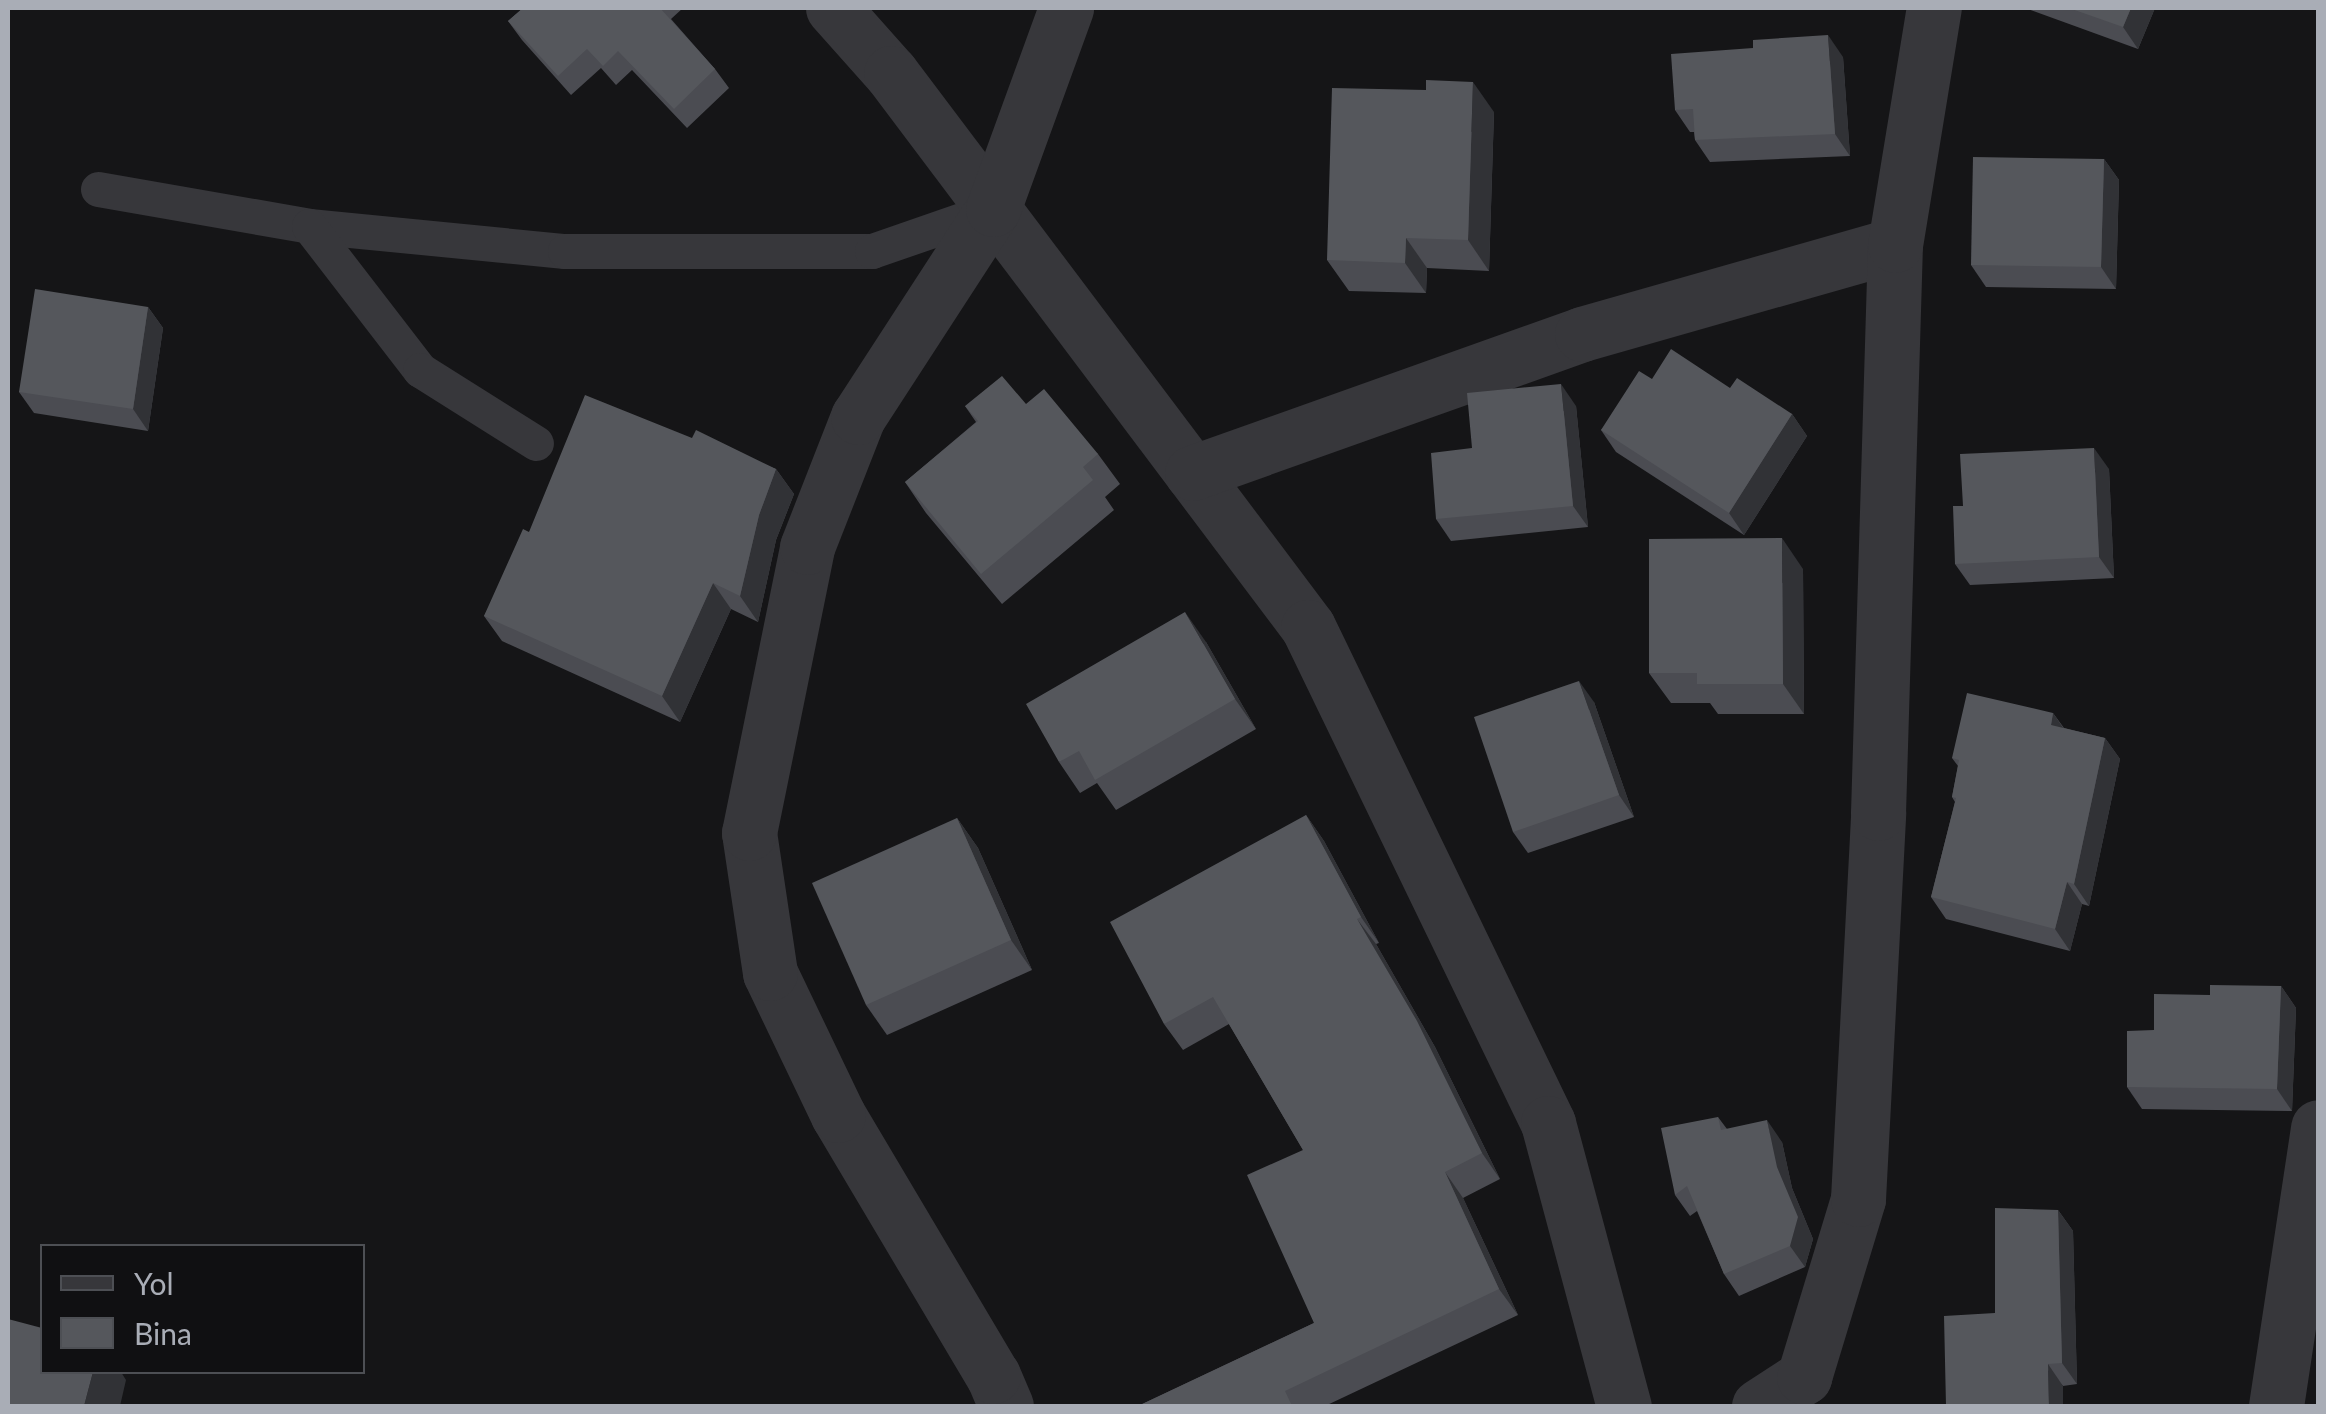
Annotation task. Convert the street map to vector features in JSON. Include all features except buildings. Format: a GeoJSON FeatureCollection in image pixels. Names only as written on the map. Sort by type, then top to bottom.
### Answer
{"type":"FeatureCollection","features":[{"type":"Feature","properties":{"kind":"street"},"geometry":{"type":"LineString","coordinates":[[833,8],[891,73],[1308,626],[1548,1123],[1624,1406]]}},
{"type":"Feature","properties":{"kind":"street"},"geometry":{"type":"LineString","coordinates":[[1006,1406],[994,1376],[838,1114],[770,973],[748,834],[806,547],[858,417],[993,209],[1066,8]]}},
{"type":"Feature","properties":{"kind":"street"},"geometry":{"type":"LineString","coordinates":[[1759,1406],[1804,1377],[1858,1199],[1878,814],[1895,245],[1934,8]]}},
{"type":"Feature","properties":{"kind":"street"},"geometry":{"type":"LineString","coordinates":[[1192,472],[1582,334],[1895,245]]}},
{"type":"Feature","properties":{"kind":"street"},"geometry":{"type":"LineString","coordinates":[[2276,1406],[2318,1126]]}},
{"type":"Feature","properties":{"kind":"lane"},"geometry":{"type":"LineString","coordinates":[[98,189],[310,226],[565,250],[872,250],[993,209]]}},
{"type":"Feature","properties":{"kind":"lane"},"geometry":{"type":"LineString","coordinates":[[310,226],[420,370],[536,444]]}}]}
